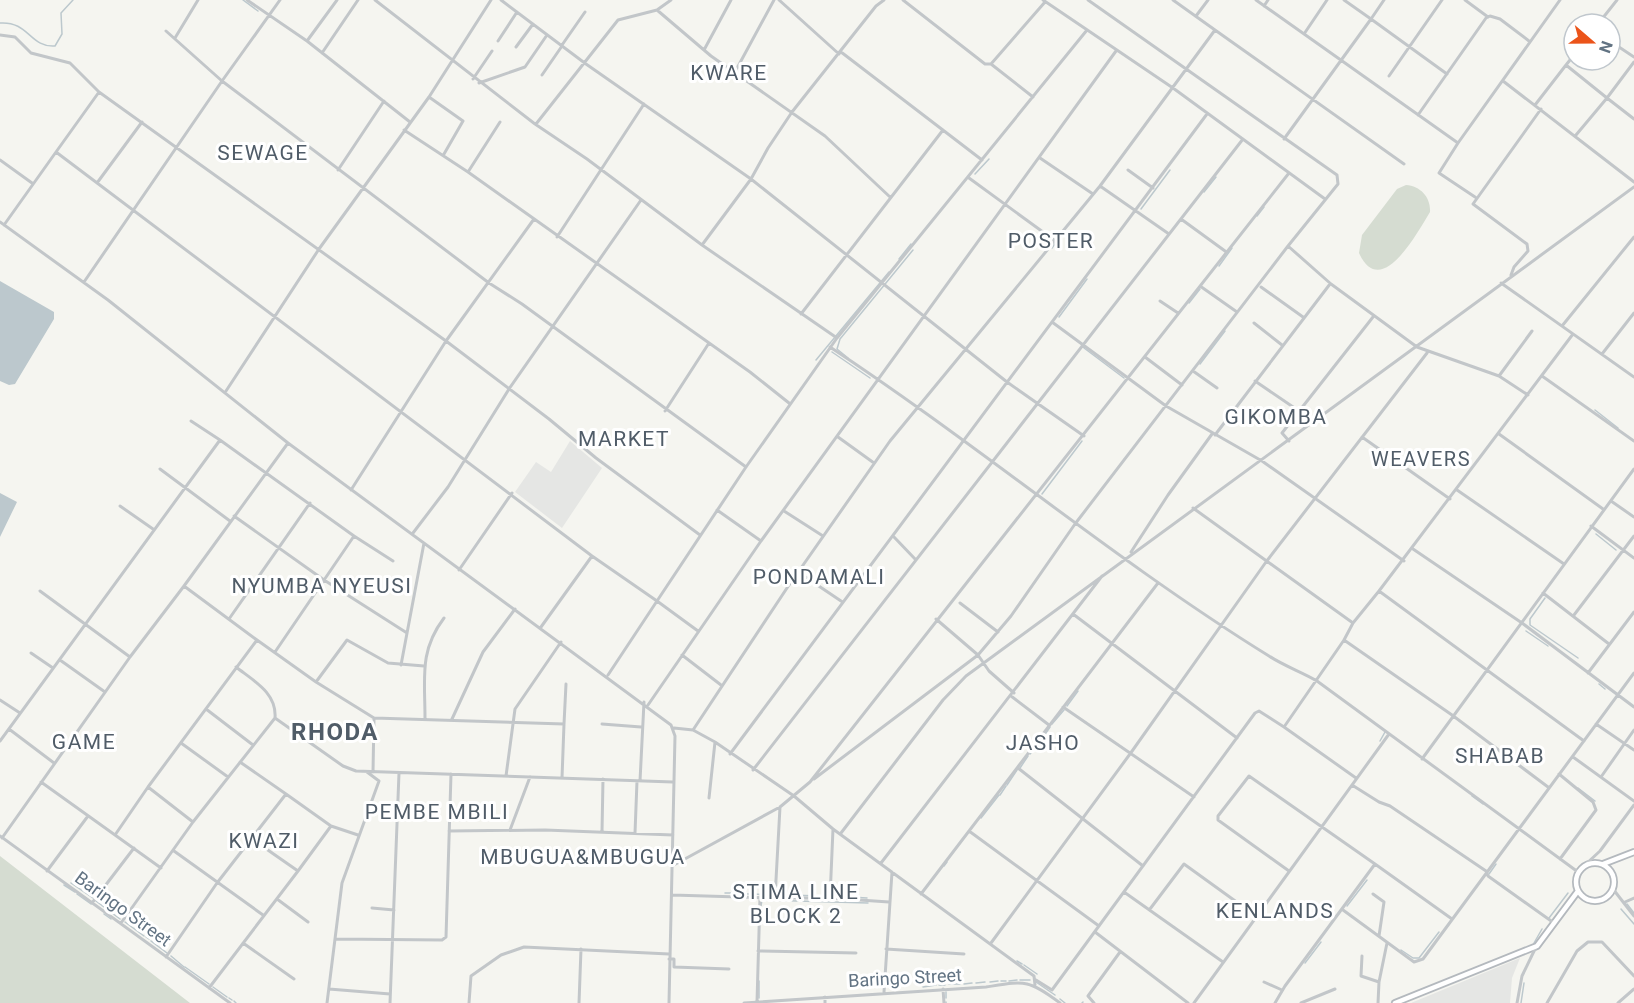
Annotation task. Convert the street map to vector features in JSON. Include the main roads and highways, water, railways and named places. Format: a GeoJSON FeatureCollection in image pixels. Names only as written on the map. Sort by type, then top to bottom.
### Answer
{"type":"FeatureCollection","features":[{"type":"Feature","properties":{"kind":"waterway"},"geometry":{"type":"LineString","coordinates":[[0,23],[10,23],[24,30],[40,43],[55,46],[62,34],[61,13],[73,0]]}},
{"type":"Feature","properties":{"kind":"waterway"},"geometry":{"type":"LineString","coordinates":[[243,0],[258,11]]}},
{"type":"Feature","properties":{"kind":"waterway"},"geometry":{"type":"LineString","coordinates":[[975,174],[989,159]]}},
{"type":"Feature","properties":{"kind":"waterway"},"geometry":{"type":"LineString","coordinates":[[1141,209],[1170,170]]}},
{"type":"Feature","properties":{"kind":"waterway"},"geometry":{"type":"LineString","coordinates":[[1204,192],[1216,177]]}},
{"type":"Feature","properties":{"kind":"waterway"},"geometry":{"type":"LineString","coordinates":[[1257,216],[1264,207]]}},
{"type":"Feature","properties":{"kind":"waterway"},"geometry":{"type":"LineString","coordinates":[[1052,248],[1060,237]]}},
{"type":"Feature","properties":{"kind":"waterway"},"geometry":{"type":"LineString","coordinates":[[899,259],[911,244]]}},
{"type":"Feature","properties":{"kind":"waterway"},"geometry":{"type":"LineString","coordinates":[[1219,266],[1232,248]]}},
{"type":"Feature","properties":{"kind":"waterway"},"geometry":{"type":"LineString","coordinates":[[848,358],[837,349],[840,339],[913,250]]}},
{"type":"Feature","properties":{"kind":"waterway"},"geometry":{"type":"LineString","coordinates":[[816,360],[889,272]]}},
{"type":"Feature","properties":{"kind":"waterway"},"geometry":{"type":"LineString","coordinates":[[1059,317],[1087,279]]}},
{"type":"Feature","properties":{"kind":"waterway"},"geometry":{"type":"LineString","coordinates":[[1189,303],[1200,289]]}},
{"type":"Feature","properties":{"kind":"waterway"},"geometry":{"type":"LineString","coordinates":[[1200,364],[1225,331]]}},
{"type":"Feature","properties":{"kind":"waterway"},"geometry":{"type":"LineString","coordinates":[[1084,348],[1124,378]]}},
{"type":"Feature","properties":{"kind":"waterway"},"geometry":{"type":"LineString","coordinates":[[832,352],[870,378]]}},
{"type":"Feature","properties":{"kind":"waterway"},"geometry":{"type":"LineString","coordinates":[[1595,410],[1618,428]]}},
{"type":"Feature","properties":{"kind":"waterway"},"geometry":{"type":"LineString","coordinates":[[1042,494],[1082,441]]}},
{"type":"Feature","properties":{"kind":"waterway"},"geometry":{"type":"LineString","coordinates":[[1596,534],[1616,550]]}},
{"type":"Feature","properties":{"kind":"waterway"},"geometry":{"type":"LineString","coordinates":[[1545,598],[1530,619],[1530,625],[1578,658]]}},
{"type":"Feature","properties":{"kind":"waterway"},"geometry":{"type":"LineString","coordinates":[[1526,631],[1548,646]]}},
{"type":"Feature","properties":{"kind":"waterway"},"geometry":{"type":"LineString","coordinates":[[1599,684],[1605,689]]}},
{"type":"Feature","properties":{"kind":"waterway"},"geometry":{"type":"LineString","coordinates":[[1067,706],[1078,691]]}},
{"type":"Feature","properties":{"kind":"waterway"},"geometry":{"type":"LineString","coordinates":[[1052,724],[1064,710]]}},
{"type":"Feature","properties":{"kind":"waterway"},"geometry":{"type":"LineString","coordinates":[[1042,739],[1050,727]]}},
{"type":"Feature","properties":{"kind":"waterway"},"geometry":{"type":"LineString","coordinates":[[1380,741],[1385,732]]}},
{"type":"Feature","properties":{"kind":"waterway"},"geometry":{"type":"LineString","coordinates":[[1030,754],[1040,741]]}},
{"type":"Feature","properties":{"kind":"waterway"},"geometry":{"type":"LineString","coordinates":[[1020,768],[1028,756]]}},
{"type":"Feature","properties":{"kind":"waterway"},"geometry":{"type":"LineString","coordinates":[[1007,785],[1017,770]]}},
{"type":"Feature","properties":{"kind":"waterway"},"geometry":{"type":"LineString","coordinates":[[1000,795],[1006,786]]}},
{"type":"Feature","properties":{"kind":"waterway"},"geometry":{"type":"LineString","coordinates":[[1578,788],[1595,801]]}},
{"type":"Feature","properties":{"kind":"waterway"},"geometry":{"type":"LineString","coordinates":[[981,818],[999,795]]}},
{"type":"Feature","properties":{"kind":"waterway"},"geometry":{"type":"LineString","coordinates":[[1472,796],[1483,804]]}},
{"type":"Feature","properties":{"kind":"waterway"},"geometry":{"type":"LineString","coordinates":[[944,866],[947,862]]}},
{"type":"Feature","properties":{"kind":"waterway"},"geometry":{"type":"LineString","coordinates":[[1489,874],[1496,864]]}},
{"type":"Feature","properties":{"kind":"waterway"},"geometry":{"type":"LineString","coordinates":[[1347,906],[1367,880]]}},
{"type":"Feature","properties":{"kind":"waterway"},"geometry":{"type":"LineString","coordinates":[[71,883],[93,898]]}},
{"type":"Feature","properties":{"kind":"waterway"},"geometry":{"type":"LineString","coordinates":[[64,885],[75,892]]}},
{"type":"Feature","properties":{"kind":"waterway"},"geometry":{"type":"LineString","coordinates":[[725,893],[731,893]]}},
{"type":"Feature","properties":{"kind":"waterway"},"geometry":{"type":"LineString","coordinates":[[733,893],[744,894]]}},
{"type":"Feature","properties":{"kind":"waterway"},"geometry":{"type":"LineString","coordinates":[[1549,918],[1568,893]]}},
{"type":"Feature","properties":{"kind":"waterway"},"geometry":{"type":"LineString","coordinates":[[77,894],[91,904]]}},
{"type":"Feature","properties":{"kind":"waterway"},"geometry":{"type":"LineString","coordinates":[[751,894],[773,895]]}},
{"type":"Feature","properties":{"kind":"waterway"},"geometry":{"type":"LineString","coordinates":[[780,895],[827,896]]}},
{"type":"Feature","properties":{"kind":"waterway"},"geometry":{"type":"LineString","coordinates":[[834,896],[867,898]]}},
{"type":"Feature","properties":{"kind":"waterway"},"geometry":{"type":"LineString","coordinates":[[761,906],[762,900],[868,903]]}},
{"type":"Feature","properties":{"kind":"waterway"},"geometry":{"type":"LineString","coordinates":[[96,901],[120,919]]}},
{"type":"Feature","properties":{"kind":"waterway"},"geometry":{"type":"LineString","coordinates":[[1627,904],[1634,913]]}},
{"type":"Feature","properties":{"kind":"waterway"},"geometry":{"type":"LineString","coordinates":[[1621,909],[1634,924]]}},
{"type":"Feature","properties":{"kind":"waterway"},"geometry":{"type":"LineString","coordinates":[[104,914],[111,919]]}},
{"type":"Feature","properties":{"kind":"waterway"},"geometry":{"type":"LineString","coordinates":[[125,922],[144,936]]}},
{"type":"Feature","properties":{"kind":"waterway"},"geometry":{"type":"LineString","coordinates":[[1534,943],[1542,929]]}},
{"type":"Feature","properties":{"kind":"waterway"},"geometry":{"type":"LineString","coordinates":[[1401,950],[1413,958],[1419,958],[1439,932]]}},
{"type":"Feature","properties":{"kind":"waterway"},"geometry":{"type":"LineString","coordinates":[[151,941],[167,953]]}},
{"type":"Feature","properties":{"kind":"waterway"},"geometry":{"type":"LineString","coordinates":[[1305,963],[1321,942]]}},
{"type":"Feature","properties":{"kind":"waterway"},"geometry":{"type":"LineString","coordinates":[[171,956],[184,967]]}},
{"type":"Feature","properties":{"kind":"waterway"},"geometry":{"type":"LineString","coordinates":[[1017,961],[1022,964]]}},
{"type":"Feature","properties":{"kind":"waterway"},"geometry":{"type":"LineString","coordinates":[[1024,965],[1037,974]]}},
{"type":"Feature","properties":{"kind":"waterway"},"geometry":{"type":"LineString","coordinates":[[185,967],[209,984]]}},
{"type":"Feature","properties":{"kind":"waterway"},"geometry":{"type":"LineString","coordinates":[[1009,981],[1017,980]]}},
{"type":"Feature","properties":{"kind":"waterway"},"geometry":{"type":"LineString","coordinates":[[1020,980],[1030,980]]}},
{"type":"Feature","properties":{"kind":"waterway"},"geometry":{"type":"LineString","coordinates":[[759,981],[759,998]]}},
{"type":"Feature","properties":{"kind":"waterway"},"geometry":{"type":"LineString","coordinates":[[990,982],[998,981]]}},
{"type":"Feature","properties":{"kind":"waterway"},"geometry":{"type":"LineString","coordinates":[[1001,981],[1006,981]]}},
{"type":"Feature","properties":{"kind":"waterway"},"geometry":{"type":"LineString","coordinates":[[976,983],[985,982]]}},
{"type":"Feature","properties":{"kind":"waterway"},"geometry":{"type":"LineString","coordinates":[[1036,982],[1055,995]]}},
{"type":"Feature","properties":{"kind":"waterway"},"geometry":{"type":"LineString","coordinates":[[964,984],[972,983]]}},
{"type":"Feature","properties":{"kind":"waterway"},"geometry":{"type":"LineString","coordinates":[[1521,1003],[1524,983]]}},
{"type":"Feature","properties":{"kind":"waterway"},"geometry":{"type":"LineString","coordinates":[[949,984],[960,984]]}},
{"type":"Feature","properties":{"kind":"waterway"},"geometry":{"type":"LineString","coordinates":[[923,987],[936,985]]}},
{"type":"Feature","properties":{"kind":"waterway"},"geometry":{"type":"LineString","coordinates":[[939,985],[945,985]]}},
{"type":"Feature","properties":{"kind":"waterway"},"geometry":{"type":"LineString","coordinates":[[213,987],[227,997]]}},
{"type":"Feature","properties":{"kind":"waterway"},"geometry":{"type":"LineString","coordinates":[[946,992],[946,998]]}},
{"type":"Feature","properties":{"kind":"waterway"},"geometry":{"type":"LineString","coordinates":[[1060,999],[1065,1003]]}},
{"type":"Feature","properties":{"kind":"district","name":"KWARE"},"geometry":{"type":"Point","coordinates":[729,73]}},
{"type":"Feature","properties":{"kind":"district","name":"SEWAGE"},"geometry":{"type":"Point","coordinates":[263,153]}},
{"type":"Feature","properties":{"kind":"district","name":"POSTER"},"geometry":{"type":"Point","coordinates":[1051,241]}},
{"type":"Feature","properties":{"kind":"district","name":"GIKOMBA"},"geometry":{"type":"Point","coordinates":[1276,417]}},
{"type":"Feature","properties":{"kind":"district","name":"MARKET"},"geometry":{"type":"Point","coordinates":[624,439]}},
{"type":"Feature","properties":{"kind":"district","name":"WEAVERS"},"geometry":{"type":"Point","coordinates":[1421,459]}},
{"type":"Feature","properties":{"kind":"district","name":"PONDAMALI"},"geometry":{"type":"Point","coordinates":[819,577]}},
{"type":"Feature","properties":{"kind":"district","name":"NYUMBA NYEUSI"},"geometry":{"type":"Point","coordinates":[322,586]}},
{"type":"Feature","properties":{"kind":"district","name":"RHODA"},"geometry":{"type":"Point","coordinates":[335,732]}},
{"type":"Feature","properties":{"kind":"district","name":"GAME"},"geometry":{"type":"Point","coordinates":[84,742]}},
{"type":"Feature","properties":{"kind":"district","name":"JASHO"},"geometry":{"type":"Point","coordinates":[1043,743]}},
{"type":"Feature","properties":{"kind":"district","name":"SHABAB"},"geometry":{"type":"Point","coordinates":[1500,756]}},
{"type":"Feature","properties":{"kind":"district","name":"PEMBE MBILI"},"geometry":{"type":"Point","coordinates":[437,812]}},
{"type":"Feature","properties":{"kind":"district","name":"KWAZI"},"geometry":{"type":"Point","coordinates":[264,841]}},
{"type":"Feature","properties":{"kind":"district","name":"MBUGUA&MBUGUA"},"geometry":{"type":"Point","coordinates":[583,857]}},
{"type":"Feature","properties":{"kind":"district","name":"STIMA LINE BLOCK 2"},"geometry":{"type":"Point","coordinates":[796,904]}},
{"type":"Feature","properties":{"kind":"district","name":"KENLANDS"},"geometry":{"type":"Point","coordinates":[1275,911]}}]}
